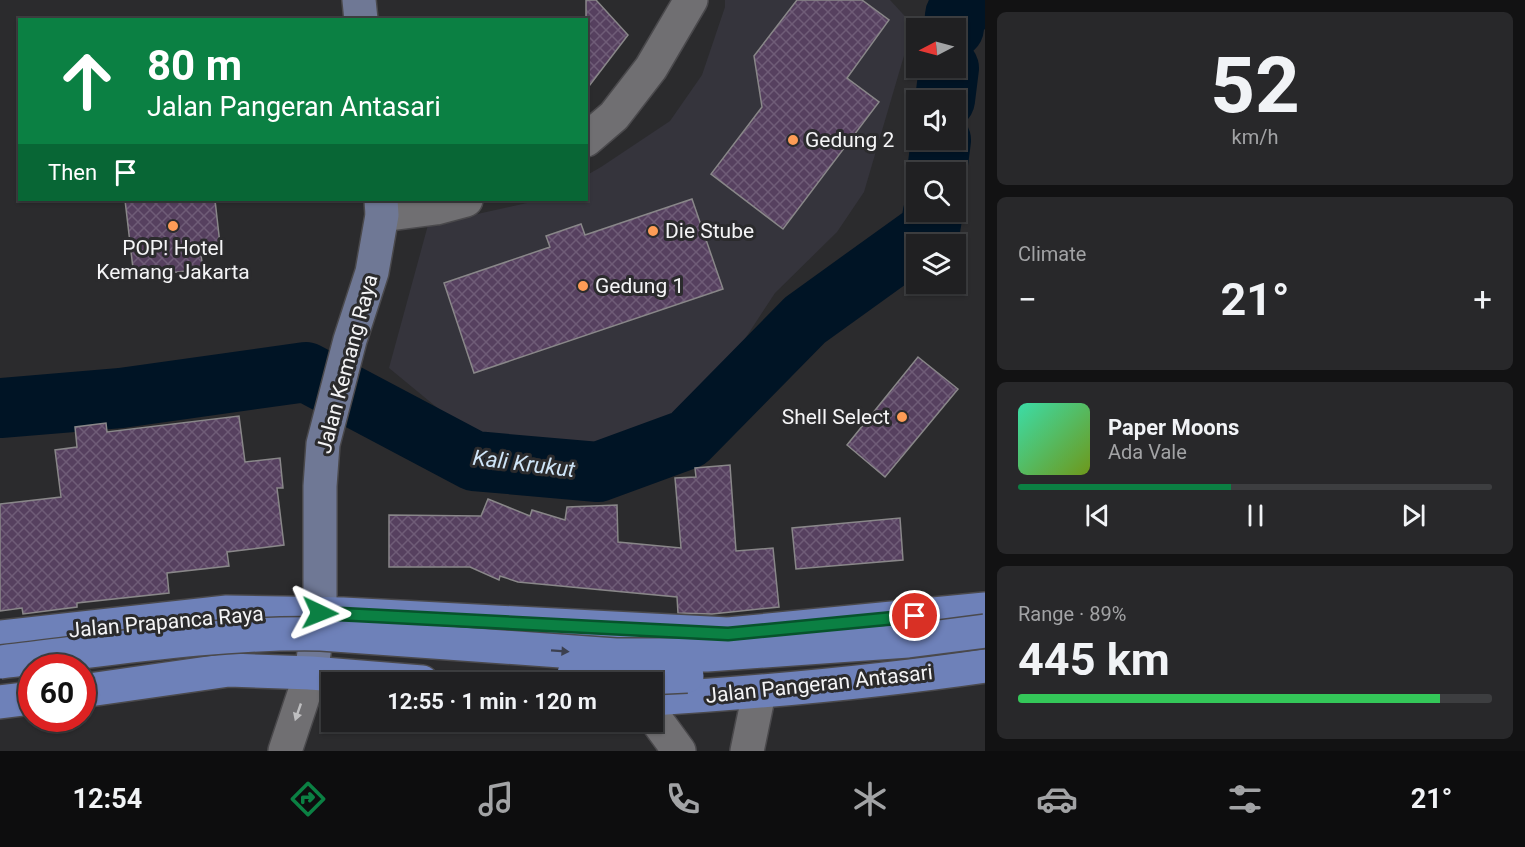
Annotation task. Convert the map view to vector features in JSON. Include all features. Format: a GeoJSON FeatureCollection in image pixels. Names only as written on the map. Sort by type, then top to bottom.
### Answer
{"type":"FeatureCollection","features":[{"type":"Feature","properties":{"kind":"main road","name":"Jalan Prapanca Raya"},"geometry":{"type":"LineString","coordinates":[[0,638],[227,612],[320,613],[728,634],[985,609]]}},
{"type":"Feature","properties":{"kind":"main road"},"geometry":{"type":"LineString","coordinates":[[0,662],[230,635],[277,633],[321,634],[616,655],[707,655],[908,641],[985,631]]}},
{"type":"Feature","properties":{"kind":"main road"},"geometry":{"type":"LineString","coordinates":[[96,669],[237,650],[279,650],[324,651],[625,679],[718,675],[909,661],[985,651]]}},
{"type":"Feature","properties":{"kind":"main road","name":"Jalan Pangeran Antasari"},"geometry":{"type":"LineString","coordinates":[[663,698],[759,693],[985,666]]}},
{"type":"Feature","properties":{"kind":"main road"},"geometry":{"type":"LineString","coordinates":[[96,689],[230,670],[321,674]]}},
{"type":"Feature","properties":{"kind":"main road"},"geometry":{"type":"LineString","coordinates":[[0,682],[18,680]]}},
{"type":"Feature","properties":{"kind":"main road"},"geometry":{"type":"LineString","coordinates":[[0,702],[18,700]]}},
{"type":"Feature","properties":{"kind":"street"},"geometry":{"type":"LineString","coordinates":[[358,0],[361,18]]}},
{"type":"Feature","properties":{"kind":"street"},"geometry":{"type":"LineString","coordinates":[[588,138],[614,116],[651,68],[691,0]]}},
{"type":"Feature","properties":{"kind":"street"},"geometry":{"type":"LineString","coordinates":[[382,207],[436,208],[462,201]]}},
{"type":"Feature","properties":{"kind":"street","name":"Jalan Kemang Raya"},"geometry":{"type":"LineString","coordinates":[[311,673],[320,613],[320,486],[323,444],[350,340],[372,273],[382,207]]}},
{"type":"Feature","properties":{"kind":"street"},"geometry":{"type":"LineString","coordinates":[[285,751],[311,673]]}},
{"type":"Feature","properties":{"kind":"street"},"geometry":{"type":"LineString","coordinates":[[747,751],[759,693]]}},
{"type":"Feature","properties":{"kind":"street"},"geometry":{"type":"LineString","coordinates":[[663,729],[679,751]]}},
{"type":"Feature","properties":{"kind":"shaded area"},"geometry":{"type":"Polygon","coordinates":[[[725,0],[890,0],[907,18],[906,49],[864,192],[837,232],[775,293],[699,409],[671,429],[615,441],[525,444],[463,429],[389,368],[428,225],[536,201],[588,201],[588,174],[670,121],[702,75],[725,7],[725,0]]]}},
{"type":"Feature","properties":{"kind":"building"},"geometry":{"type":"Polygon","coordinates":[[[586,0],[596,0],[628,35],[588,87],[588,18],[586,18],[586,0]]]}},
{"type":"Feature","properties":{"kind":"building","name":"Gedung 2"},"geometry":{"type":"Polygon","coordinates":[[[797,0],[862,0],[889,20],[847,78],[879,102],[783,229],[711,174],[762,107],[754,56],[797,0]]]}},
{"type":"Feature","properties":{"kind":"building","name":"Gedung 1"},"geometry":{"type":"Polygon","coordinates":[[[692,199],[723,289],[474,373],[444,283],[550,247],[546,236],[581,224],[585,235],[692,199]]]}},
{"type":"Feature","properties":{"kind":"building","name":"POP! Hotel Kemang Jakarta"},"geometry":{"type":"Polygon","coordinates":[[[125,201],[215,201],[221,253],[201,255],[203,269],[134,277],[125,201]]]}},
{"type":"Feature","properties":{"kind":"building","name":"Shell Select"},"geometry":{"type":"Polygon","coordinates":[[[918,357],[958,389],[885,477],[847,445],[918,357]]]}},
{"type":"Feature","properties":{"kind":"building"},"geometry":{"type":"Polygon","coordinates":[[[239,416],[245,462],[280,458],[283,488],[277,488],[284,545],[227,552],[229,566],[167,573],[169,593],[77,603],[77,607],[23,614],[22,608],[0,611],[0,504],[61,497],[55,450],[77,447],[75,427],[106,423],[107,432],[239,416]]]}},
{"type":"Feature","properties":{"kind":"building"},"geometry":{"type":"Polygon","coordinates":[[[730,465],[736,551],[773,548],[779,607],[712,614],[678,613],[677,597],[518,582],[500,576],[499,580],[470,567],[389,567],[389,515],[481,516],[488,499],[530,516],[532,510],[565,520],[567,507],[617,505],[618,542],[681,548],[675,478],[696,477],[695,468],[730,465]]]}},
{"type":"Feature","properties":{"kind":"building"},"geometry":{"type":"Polygon","coordinates":[[[900,518],[903,560],[796,569],[792,528],[900,518]]]}},
{"type":"Feature","properties":{"kind":"waterway","name":"Kali Krukut"},"geometry":{"type":"LineString","coordinates":[[955,18],[955,15],[973,0]]}},
{"type":"Feature","properties":{"kind":"waterway","name":"Kali Krukut"},"geometry":{"type":"LineString","coordinates":[[946,90],[948,78]]}},
{"type":"Feature","properties":{"kind":"waterway","name":"Kali Krukut"},"geometry":{"type":"LineString","coordinates":[[938,162],[940,150]]}},
{"type":"Feature","properties":{"kind":"waterway","name":"Kali Krukut"},"geometry":{"type":"LineString","coordinates":[[0,408],[121,398],[306,372],[474,461],[598,472],[688,439],[805,320],[930,230],[931,222]]}},
{"type":"Feature","properties":{"kind":"place","name":"Gedung 2"},"geometry":{"type":"Point","coordinates":[793,140]}},
{"type":"Feature","properties":{"kind":"place","name":"POP! Hotel Kemang Jakarta"},"geometry":{"type":"Point","coordinates":[173,226]}},
{"type":"Feature","properties":{"kind":"place","name":"Die Stube"},"geometry":{"type":"Point","coordinates":[653,231]}},
{"type":"Feature","properties":{"kind":"place","name":"Gedung 1"},"geometry":{"type":"Point","coordinates":[583,286]}},
{"type":"Feature","properties":{"kind":"place","name":"Shell Select"},"geometry":{"type":"Point","coordinates":[902,417]}},
{"type":"Feature","properties":{"kind":"route"},"geometry":{"type":"LineString","coordinates":[[320,613],[728,634],[915,616]]}}]}
